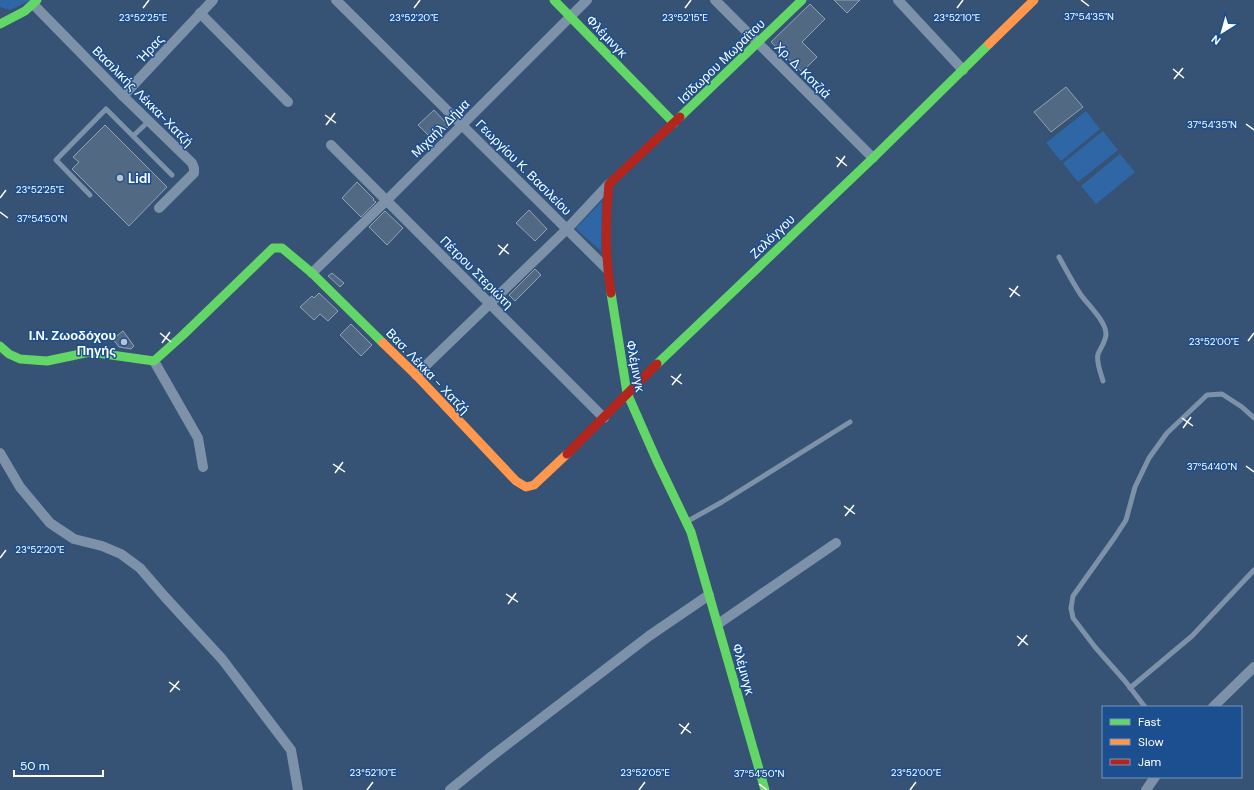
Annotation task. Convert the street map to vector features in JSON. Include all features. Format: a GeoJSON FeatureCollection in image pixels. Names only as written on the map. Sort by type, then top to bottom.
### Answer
{"type":"FeatureCollection","features":[{"type":"Feature","properties":{"kind":"street","name":"Ήρας"},"geometry":{"type":"LineString","coordinates":[[123,96],[213,0]]}},
{"type":"Feature","properties":{"kind":"street","name":"Γεωργίου Κ. Βασιλείου"},"geometry":{"type":"LineString","coordinates":[[336,0],[607,269]]}},
{"type":"Feature","properties":{"kind":"street","name":"Φλέμινγκ"},"geometry":{"type":"LineString","coordinates":[[554,0],[674,123]]}},
{"type":"Feature","properties":{"kind":"street","name":"Μιχαήλ Δήμα"},"geometry":{"type":"LineString","coordinates":[[312,273],[387,200],[586,0]]}},
{"type":"Feature","properties":{"kind":"street","name":"Χρ. Δ. Κοτζιά"},"geometry":{"type":"LineString","coordinates":[[715,0],[872,158]]}},
{"type":"Feature","properties":{"kind":"street","name":"Ισίδωρου Μωραϊτου"},"geometry":{"type":"LineString","coordinates":[[674,123],[802,0]]}},
{"type":"Feature","properties":{"kind":"street"},"geometry":{"type":"LineString","coordinates":[[898,0],[963,70]]}},
{"type":"Feature","properties":{"kind":"street","name":"Ζαλόγγου"},"geometry":{"type":"LineString","coordinates":[[526,487],[534,485],[604,418],[626,393],[872,158],[1034,0]]}},
{"type":"Feature","properties":{"kind":"street"},"geometry":{"type":"LineString","coordinates":[[0,24],[25,12],[35,2]]}},
{"type":"Feature","properties":{"kind":"street","name":"Βασιλικής Λέκκα-Χατζή"},"geometry":{"type":"LineString","coordinates":[[35,2],[123,96],[192,163],[194,173],[159,208]]}},
{"type":"Feature","properties":{"kind":"street"},"geometry":{"type":"LineString","coordinates":[[0,13],[12,15],[25,12]]}},
{"type":"Feature","properties":{"kind":"street"},"geometry":{"type":"LineString","coordinates":[[200,13],[288,102]]}},
{"type":"Feature","properties":{"kind":"street"},"geometry":{"type":"LineString","coordinates":[[416,375],[674,123]]}},
{"type":"Feature","properties":{"kind":"street","name":"Πέτρου Στεριώτη"},"geometry":{"type":"LineString","coordinates":[[331,145],[604,418]]}},
{"type":"Feature","properties":{"kind":"street","name":"Φλέμινγκ"},"geometry":{"type":"LineString","coordinates":[[610,184],[606,204],[607,269],[626,393],[657,461],[687,521],[765,790]]}},
{"type":"Feature","properties":{"kind":"street","name":"Βασ. Λέκκα - Χατζή"},"geometry":{"type":"LineString","coordinates":[[154,361],[273,248],[282,248],[312,273],[416,375],[516,481],[526,487]]}},
{"type":"Feature","properties":{"kind":"street"},"geometry":{"type":"LineString","coordinates":[[0,346],[9,354],[20,359],[48,361],[90,352],[154,361],[198,438],[203,467]]}},
{"type":"Feature","properties":{"kind":"street"},"geometry":{"type":"LineString","coordinates":[[0,453],[20,487],[50,523],[74,539],[102,546],[122,554],[140,568],[222,659],[291,750],[298,790]]}},
{"type":"Feature","properties":{"kind":"street"},"geometry":{"type":"LineString","coordinates":[[718,624],[836,543]]}},
{"type":"Feature","properties":{"kind":"street"},"geometry":{"type":"LineString","coordinates":[[450,790],[648,636],[709,595]]}},
{"type":"Feature","properties":{"kind":"street"},"geometry":{"type":"LineString","coordinates":[[1214,706],[1254,667]]}},
{"type":"Feature","properties":{"kind":"street"},"geometry":{"type":"LineString","coordinates":[[1146,790],[1154,778]]}},
{"type":"Feature","properties":{"kind":"lane"},"geometry":{"type":"LineString","coordinates":[[90,195],[56,160],[106,109],[172,175]]}},
{"type":"Feature","properties":{"kind":"lane"},"geometry":{"type":"LineString","coordinates":[[133,136],[149,121]]}},
{"type":"Feature","properties":{"kind":"lane"},"geometry":{"type":"LineString","coordinates":[[1059,257],[1082,295],[1100,318],[1104,327],[1106,333],[1098,355],[1098,364],[1103,381]]}},
{"type":"Feature","properties":{"kind":"lane"},"geometry":{"type":"LineString","coordinates":[[1143,706],[1073,618],[1071,608],[1073,596],[1126,520],[1135,488],[1150,458],[1167,434],[1207,395],[1222,394],[1242,407],[1254,418]]}},
{"type":"Feature","properties":{"kind":"lane"},"geometry":{"type":"LineString","coordinates":[[687,521],[722,502],[850,422]]}},
{"type":"Feature","properties":{"kind":"lane"},"geometry":{"type":"LineString","coordinates":[[1130,688],[1192,636],[1254,570]]}},
{"type":"Feature","properties":{"kind":"shaded area"},"geometry":{"type":"Polygon","coordinates":[[[0,0],[31,0],[10,10],[0,7],[0,0]]]}},
{"type":"Feature","properties":{"kind":"shaded area"},"geometry":{"type":"Polygon","coordinates":[[[1086,111],[1100,129],[1061,161],[1046,143],[1086,111]]]}},
{"type":"Feature","properties":{"kind":"shaded area"},"geometry":{"type":"Polygon","coordinates":[[[1103,131],[1118,150],[1078,182],[1063,163],[1103,131]]]}},
{"type":"Feature","properties":{"kind":"shaded area"},"geometry":{"type":"Polygon","coordinates":[[[1120,154],[1135,172],[1096,204],[1081,186],[1120,154]]]}},
{"type":"Feature","properties":{"kind":"shaded area"},"geometry":{"type":"Polygon","coordinates":[[[602,201],[601,251],[576,228],[602,201]]]}},
{"type":"Feature","properties":{"kind":"building"},"geometry":{"type":"Polygon","coordinates":[[[834,0],[860,0],[847,13],[834,0]]]}},
{"type":"Feature","properties":{"kind":"building"},"geometry":{"type":"Polygon","coordinates":[[[810,4],[825,19],[802,42],[817,57],[802,72],[771,42],[810,4]]]}},
{"type":"Feature","properties":{"kind":"building"},"geometry":{"type":"Polygon","coordinates":[[[1066,87],[1083,107],[1051,132],[1034,112],[1066,87]]]}},
{"type":"Feature","properties":{"kind":"building"},"geometry":{"type":"Polygon","coordinates":[[[434,110],[449,126],[434,141],[418,125],[434,110]]]}},
{"type":"Feature","properties":{"kind":"building","name":"Lidl"},"geometry":{"type":"Polygon","coordinates":[[[105,125],[167,187],[129,226],[72,169],[79,162],[73,157],[105,125]]]}},
{"type":"Feature","properties":{"kind":"building"},"geometry":{"type":"Polygon","coordinates":[[[357,182],[376,202],[361,217],[342,198],[357,182]]]}},
{"type":"Feature","properties":{"kind":"building"},"geometry":{"type":"Polygon","coordinates":[[[529,210],[547,229],[535,241],[516,223],[529,210]]]}},
{"type":"Feature","properties":{"kind":"building"},"geometry":{"type":"Polygon","coordinates":[[[385,211],[403,228],[387,245],[369,227],[385,211]]]}},
{"type":"Feature","properties":{"kind":"building"},"geometry":{"type":"Polygon","coordinates":[[[535,269],[541,275],[515,301],[509,295],[535,269]]]}},
{"type":"Feature","properties":{"kind":"building"},"geometry":{"type":"Polygon","coordinates":[[[332,273],[344,283],[340,287],[328,276],[332,273]]]}},
{"type":"Feature","properties":{"kind":"building"},"geometry":{"type":"Polygon","coordinates":[[[319,293],[338,311],[328,321],[320,314],[314,320],[300,307],[312,296],[314,298],[319,293]]]}},
{"type":"Feature","properties":{"kind":"building"},"geometry":{"type":"Polygon","coordinates":[[[351,324],[372,345],[361,356],[340,335],[351,324]]]}},
{"type":"Feature","properties":{"kind":"building","name":"Ι.Ν. Ζωοδόχου Πηγής"},"geometry":{"type":"Polygon","coordinates":[[[123,331],[134,346],[131,349],[119,347],[113,339],[123,331]]]}},
{"type":"Feature","properties":{"kind":"traffic: fast"},"geometry":{"type":"LineString","coordinates":[[0,24],[25,11],[37,0]]}},
{"type":"Feature","properties":{"kind":"traffic: fast"},"geometry":{"type":"LineString","coordinates":[[554,0],[674,123]]}},
{"type":"Feature","properties":{"kind":"traffic: fast"},"geometry":{"type":"LineString","coordinates":[[680,117],[802,0]]}},
{"type":"Feature","properties":{"kind":"traffic: fast"},"geometry":{"type":"LineString","coordinates":[[657,364],[873,158],[989,44]]}},
{"type":"Feature","properties":{"kind":"traffic: fast"},"geometry":{"type":"LineString","coordinates":[[0,346],[9,354],[20,359],[47,361],[90,352],[154,361],[273,248],[282,248],[312,273],[383,343]]}},
{"type":"Feature","properties":{"kind":"traffic: fast"},"geometry":{"type":"LineString","coordinates":[[611,293],[627,393],[691,532],[765,790]]}},
{"type":"Feature","properties":{"kind":"traffic: slow"},"geometry":{"type":"LineString","coordinates":[[989,44],[1034,0]]}},
{"type":"Feature","properties":{"kind":"traffic: slow"},"geometry":{"type":"LineString","coordinates":[[383,343],[416,375],[516,481],[526,487],[534,485],[567,454]]}},
{"type":"Feature","properties":{"kind":"traffic: jam"},"geometry":{"type":"LineString","coordinates":[[611,293],[606,239],[609,184],[680,117]]}},
{"type":"Feature","properties":{"kind":"traffic: jam"},"geometry":{"type":"LineString","coordinates":[[567,454],[657,364]]}},
{"type":"Feature","properties":{"kind":"place","name":"Lidl"},"geometry":{"type":"Point","coordinates":[120,178]}},
{"type":"Feature","properties":{"kind":"place","name":"Ι.Ν. Ζωοδόχου Πηγής"},"geometry":{"type":"Point","coordinates":[124,342]}}]}
